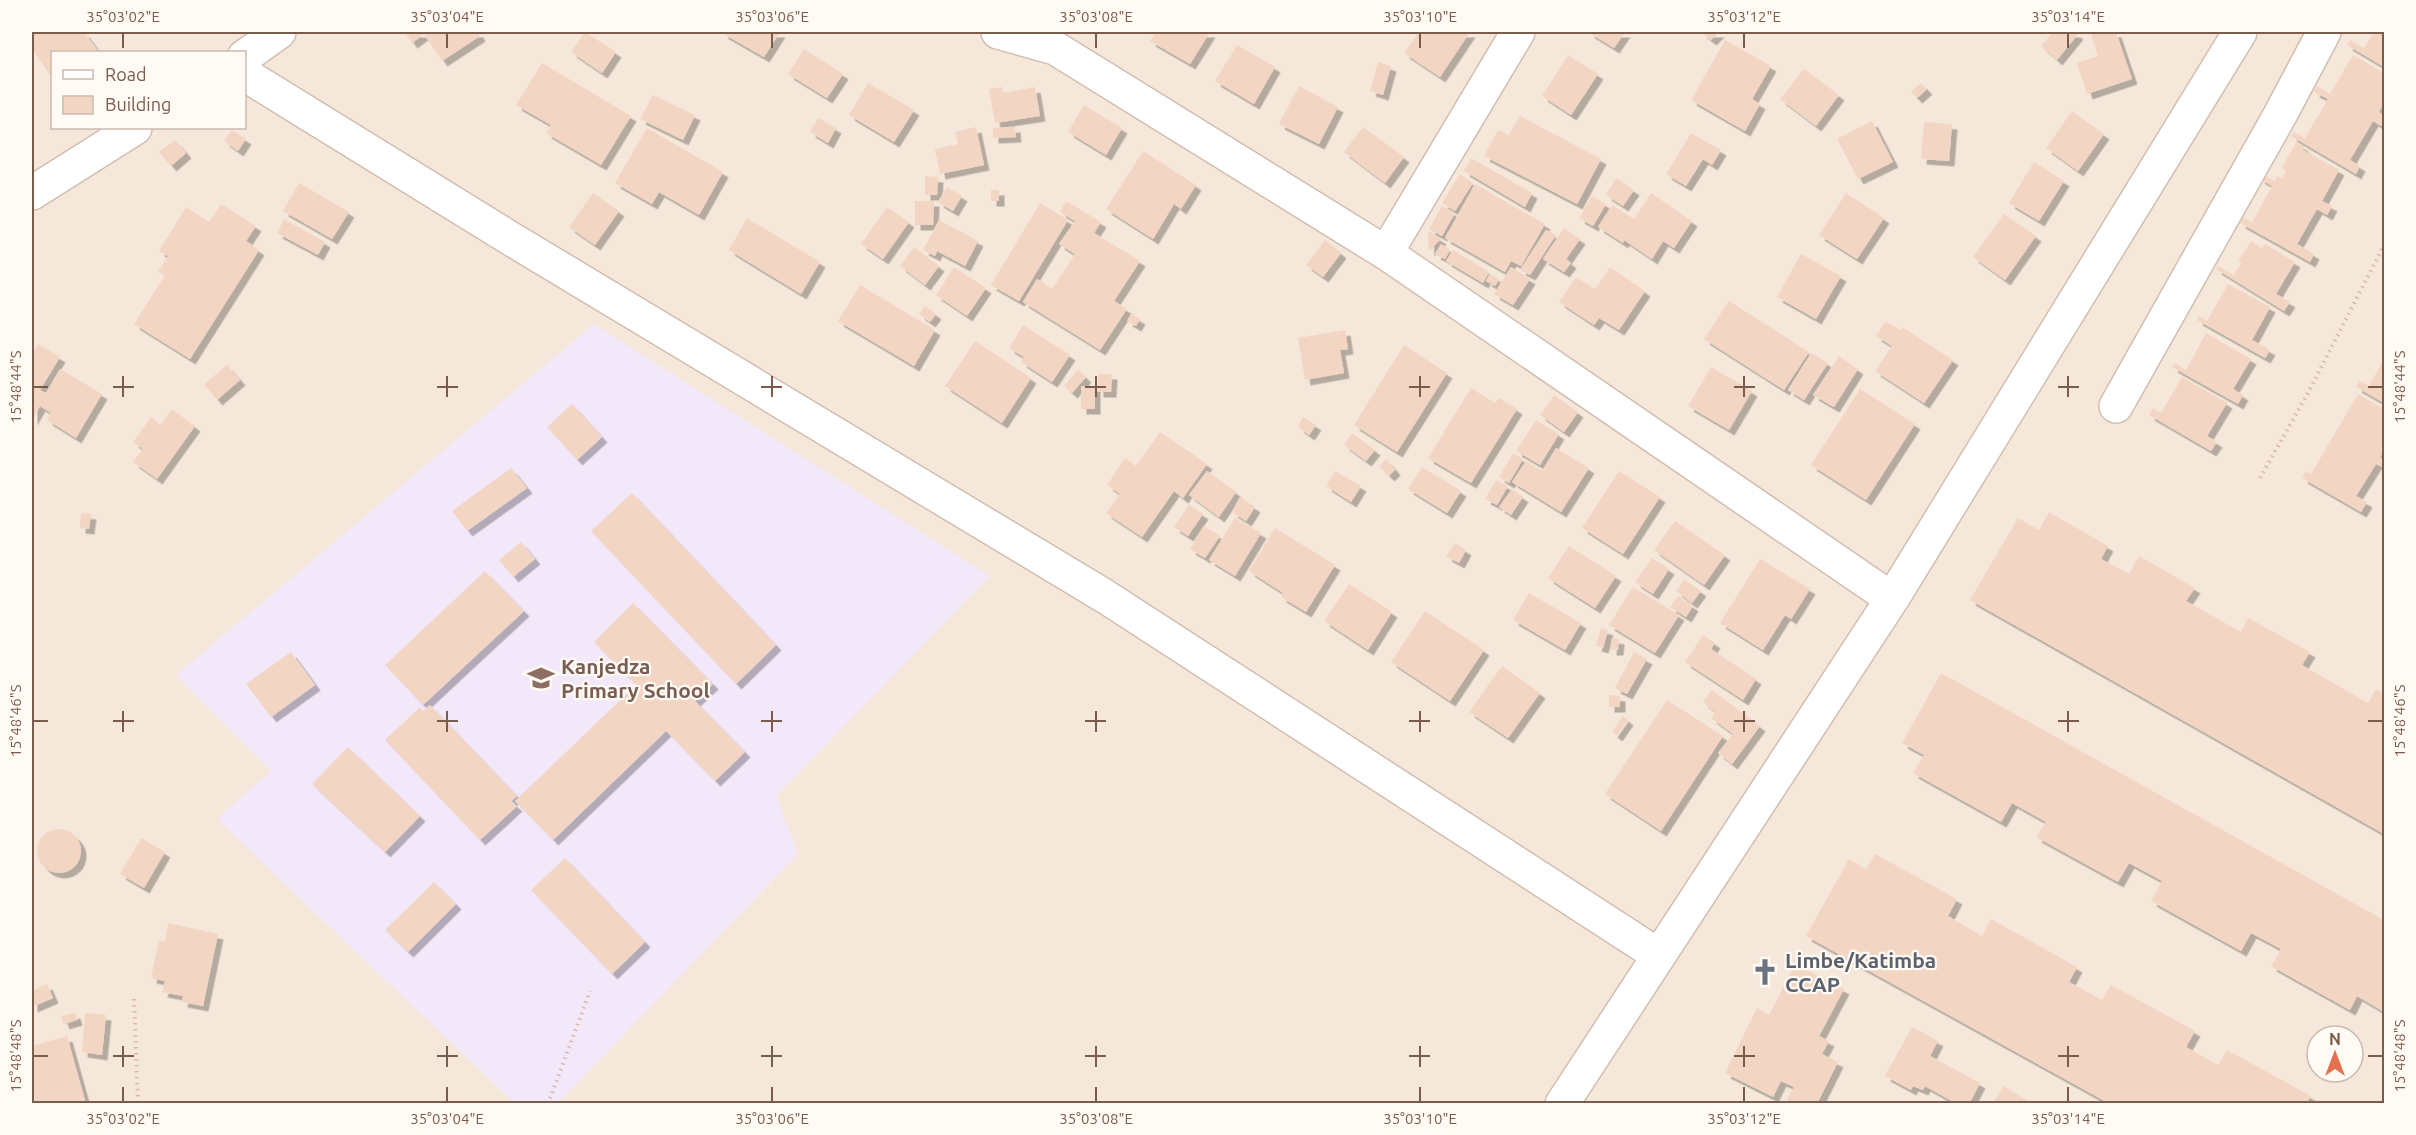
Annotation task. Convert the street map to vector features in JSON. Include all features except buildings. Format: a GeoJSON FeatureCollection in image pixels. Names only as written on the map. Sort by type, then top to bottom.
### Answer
{"type":"FeatureCollection","features":[{"type":"Feature","properties":{"kind":"street"},"geometry":{"type":"LineString","coordinates":[[246,56],[279,32]]}},
{"type":"Feature","properties":{"kind":"street"},"geometry":{"type":"LineString","coordinates":[[998,32],[1055,48],[1386,253],[1892,598]]}},
{"type":"Feature","properties":{"kind":"street"},"geometry":{"type":"LineString","coordinates":[[1386,253],[1518,32]]}},
{"type":"Feature","properties":{"kind":"street"},"geometry":{"type":"LineString","coordinates":[[2116,406],[2324,32]]}},
{"type":"Feature","properties":{"kind":"street"},"geometry":{"type":"LineString","coordinates":[[1562,1104],[1892,598],[2234,34]]}},
{"type":"Feature","properties":{"kind":"street"},"geometry":{"type":"LineString","coordinates":[[246,75],[508,237],[1106,597],[1658,956]]}},
{"type":"Feature","properties":{"kind":"street"},"geometry":{"type":"LineString","coordinates":[[32,193],[133,129]]}},
{"type":"Feature","properties":{"kind":"path"},"geometry":{"type":"LineString","coordinates":[[2260,478],[2308,393],[2385,245]]}},
{"type":"Feature","properties":{"kind":"path"},"geometry":{"type":"LineString","coordinates":[[548,1104],[590,991]]}},
{"type":"Feature","properties":{"kind":"path"},"geometry":{"type":"LineString","coordinates":[[134,999],[138,1104]]}},
{"type":"Feature","properties":{"kind":"shaded area"},"geometry":{"type":"Polygon","coordinates":[[[32,32],[2384,32],[2384,1103],[32,1103],[32,32]]]}},
{"type":"Feature","properties":{"kind":"shaded area"},"geometry":{"type":"Polygon","coordinates":[[[594,324],[990,576],[776,796],[798,854],[558,1103],[514,1103],[217,819],[271,771],[176,675],[594,324]]]}},
{"type":"Feature","properties":{"kind":"place","name":"Kanjedza Primary School"},"geometry":{"type":"Point","coordinates":[541,678]}},
{"type":"Feature","properties":{"kind":"place","name":"Limbe/Katimba CCAP"},"geometry":{"type":"Point","coordinates":[1765,972]}}]}
